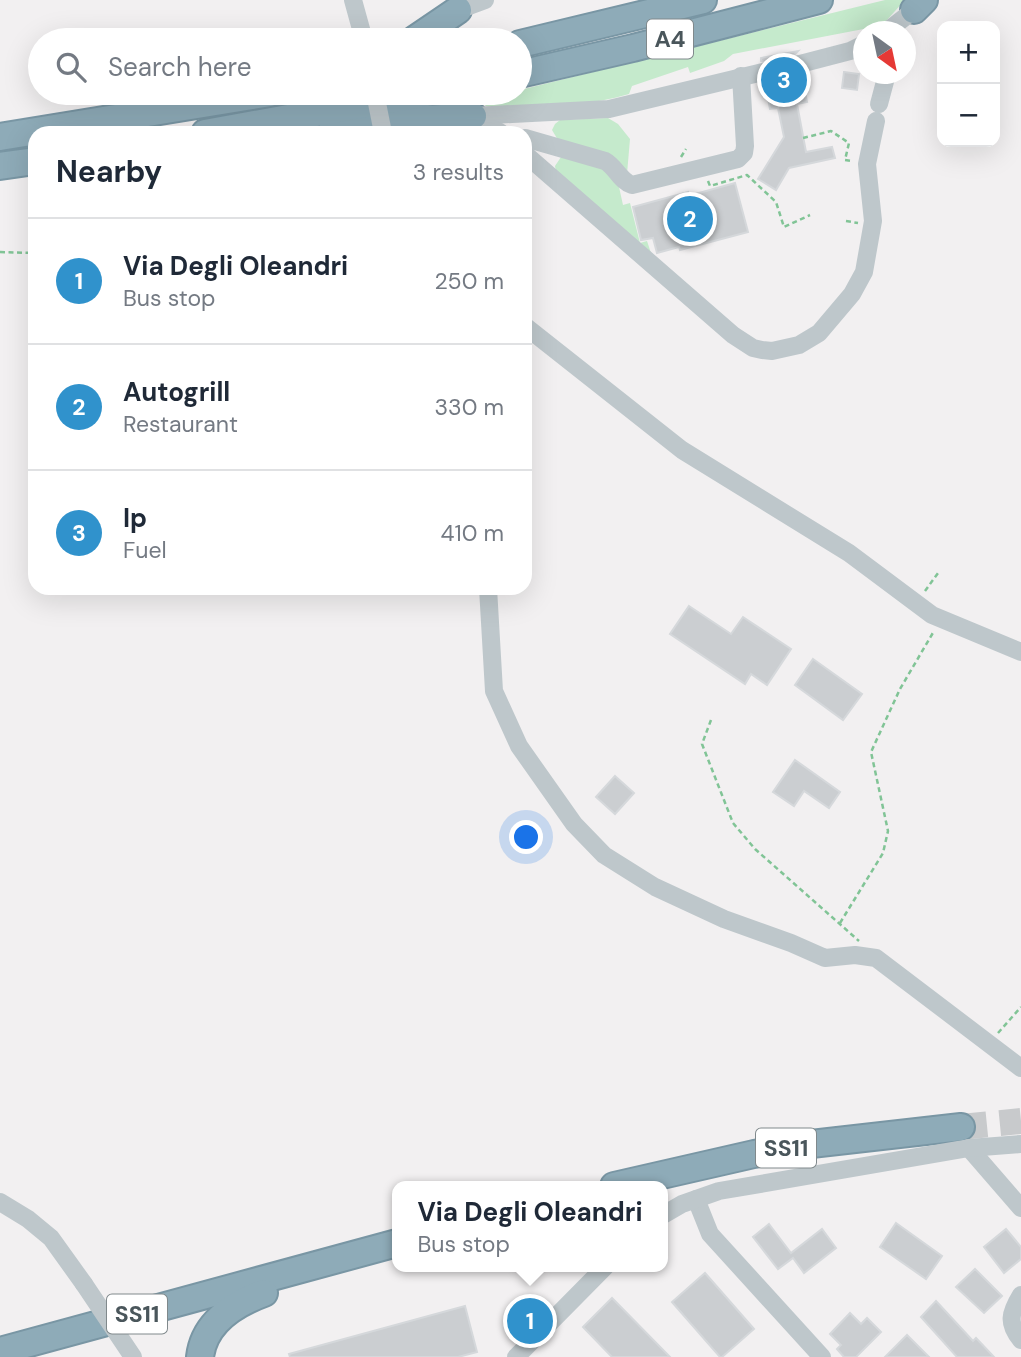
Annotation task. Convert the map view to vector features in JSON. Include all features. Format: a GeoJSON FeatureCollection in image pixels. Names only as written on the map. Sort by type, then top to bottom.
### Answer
{"type":"FeatureCollection","features":[{"type":"Feature","properties":{"kind":"highway","name":"A4"},"geometry":{"type":"LineString","coordinates":[[532,41],[703,0]]}},
{"type":"Feature","properties":{"kind":"highway","name":"A4"},"geometry":{"type":"LineString","coordinates":[[532,71],[819,0]]}},
{"type":"Feature","properties":{"kind":"highway"},"geometry":{"type":"LineString","coordinates":[[431,28],[463,5]]}},
{"type":"Feature","properties":{"kind":"highway"},"geometry":{"type":"LineString","coordinates":[[65,126],[188,105]]}},
{"type":"Feature","properties":{"kind":"highway"},"geometry":{"type":"LineString","coordinates":[[246,126],[363,105]]}},
{"type":"Feature","properties":{"kind":"highway"},"geometry":{"type":"LineString","coordinates":[[288,119],[364,123],[473,116]]}},
{"type":"Feature","properties":{"kind":"highway"},"geometry":{"type":"LineString","coordinates":[[0,137],[28,132]]}},
{"type":"Feature","properties":{"kind":"highway"},"geometry":{"type":"LineString","coordinates":[[0,166],[28,162]]}},
{"type":"Feature","properties":{"kind":"highway","name":"SS11"},"geometry":{"type":"LineString","coordinates":[[636,1181],[811,1144],[965,1137]]}},
{"type":"Feature","properties":{"kind":"highway","name":"SS11"},"geometry":{"type":"LineString","coordinates":[[0,1351],[392,1245]]}},
{"type":"Feature","properties":{"kind":"highway"},"geometry":{"type":"LineString","coordinates":[[200,1357],[207,1334],[218,1320],[230,1308],[248,1298],[343,1270],[392,1252]]}},
{"type":"Feature","properties":{"kind":"highway"},"geometry":{"type":"LineString","coordinates":[[0,1328],[13,1332],[59,1322],[241,1273],[274,1277]]}},
{"type":"Feature","properties":{"kind":"street"},"geometry":{"type":"LineString","coordinates":[[353,0],[360,28]]}},
{"type":"Feature","properties":{"kind":"street"},"geometry":{"type":"LineString","coordinates":[[463,5],[485,0]]}},
{"type":"Feature","properties":{"kind":"street"},"geometry":{"type":"LineString","coordinates":[[800,64],[853,49]]}},
{"type":"Feature","properties":{"kind":"street"},"geometry":{"type":"LineString","coordinates":[[473,116],[609,109],[763,72]]}},
{"type":"Feature","properties":{"kind":"street"},"geometry":{"type":"LineString","coordinates":[[532,140],[605,161],[616,168],[623,181],[632,185],[738,159],[744,153],[745,145],[741,76]]}},
{"type":"Feature","properties":{"kind":"street"},"geometry":{"type":"LineString","coordinates":[[532,160],[733,335],[753,348],[772,351],[799,345],[819,332],[861,280],[873,221],[867,164],[885,84]]}},
{"type":"Feature","properties":{"kind":"street"},"geometry":{"type":"LineString","coordinates":[[377,105],[381,126]]}},
{"type":"Feature","properties":{"kind":"street"},"geometry":{"type":"LineString","coordinates":[[473,116],[491,126]]}},
{"type":"Feature","properties":{"kind":"street"},"geometry":{"type":"LineString","coordinates":[[532,332],[682,450],[849,553],[932,615],[1021,652]]}},
{"type":"Feature","properties":{"kind":"street"},"geometry":{"type":"LineString","coordinates":[[488,595],[494,691],[519,746],[574,824],[604,855],[655,887],[724,919],[825,958],[876,958],[1021,1068]]}},
{"type":"Feature","properties":{"kind":"street"},"geometry":{"type":"LineString","coordinates":[[668,1213],[719,1191],[965,1137],[1021,1144]]}},
{"type":"Feature","properties":{"kind":"street"},"geometry":{"type":"LineString","coordinates":[[965,1137],[1021,1208]]}},
{"type":"Feature","properties":{"kind":"street"},"geometry":{"type":"LineString","coordinates":[[696,1199],[710,1234],[822,1357]]}},
{"type":"Feature","properties":{"kind":"street"},"geometry":{"type":"LineString","coordinates":[[0,1202],[28,1219],[51,1238],[133,1357]]}},
{"type":"Feature","properties":{"kind":"street"},"geometry":{"type":"LineString","coordinates":[[516,1357],[600,1272]]}},
{"type":"Feature","properties":{"kind":"street"},"geometry":{"type":"LineString","coordinates":[[1021,1295],[1011,1315],[1012,1329],[1021,1340]]}},
{"type":"Feature","properties":{"kind":"path"},"geometry":{"type":"LineString","coordinates":[[803,138],[831,131],[849,143],[845,160],[867,164]]}},
{"type":"Feature","properties":{"kind":"path"},"geometry":{"type":"LineString","coordinates":[[698,183],[708,181],[710,186],[747,175],[776,202],[784,227],[810,215]]}},
{"type":"Feature","properties":{"kind":"path"},"geometry":{"type":"LineString","coordinates":[[0,252],[28,253]]}},
{"type":"Feature","properties":{"kind":"path"},"geometry":{"type":"LineString","coordinates":[[916,602],[937,573]]}},
{"type":"Feature","properties":{"kind":"path"},"geometry":{"type":"LineString","coordinates":[[840,923],[883,853],[888,831],[871,752],[901,689],[935,632],[932,615]]}},
{"type":"Feature","properties":{"kind":"path"},"geometry":{"type":"LineString","coordinates":[[710,720],[702,744],[733,823],[755,849],[876,958]]}},
{"type":"Feature","properties":{"kind":"path"},"geometry":{"type":"LineString","coordinates":[[989,1044],[1021,1007]]}},
{"type":"Feature","properties":{"kind":"green space"},"geometry":{"type":"Polygon","coordinates":[[[885,0],[905,0],[886,21],[853,21],[853,31],[733,54],[724,61],[690,73],[688,67],[632,86],[629,94],[612,99],[540,106],[485,105],[532,105],[532,87],[885,0]]]}},
{"type":"Feature","properties":{"kind":"green space"},"geometry":{"type":"Polygon","coordinates":[[[608,118],[618,124],[630,139],[627,174],[558,140],[552,130],[560,120],[608,118]]]}},
{"type":"Feature","properties":{"kind":"green space"},"geometry":{"type":"Polygon","coordinates":[[[561,157],[604,166],[619,187],[623,205],[630,203],[640,243],[647,241],[651,253],[556,172],[555,166],[561,157]]]}},
{"type":"Feature","properties":{"kind":"building"},"geometry":{"type":"Polygon","coordinates":[[[798,51],[789,60],[789,66],[792,72],[802,75],[807,102],[797,104],[806,152],[832,147],[835,158],[789,168],[776,190],[758,179],[784,137],[778,108],[770,109],[765,83],[774,76],[774,69],[771,64],[761,61],[761,58],[798,51]]]}},
{"type":"Feature","properties":{"kind":"building"},"geometry":{"type":"Polygon","coordinates":[[[844,72],[853,73],[853,84],[858,84],[857,90],[842,88],[844,72]]]}},
{"type":"Feature","properties":{"kind":"building"},"geometry":{"type":"Polygon","coordinates":[[[735,183],[748,232],[680,250],[679,247],[657,253],[653,238],[641,240],[633,207],[735,183]]]}},
{"type":"Feature","properties":{"kind":"building"},"geometry":{"type":"Polygon","coordinates":[[[689,606],[731,634],[743,617],[791,649],[767,685],[751,674],[745,684],[670,634],[689,606]]]}},
{"type":"Feature","properties":{"kind":"building"},"geometry":{"type":"Polygon","coordinates":[[[813,659],[862,694],[843,720],[795,685],[813,659]]]}},
{"type":"Feature","properties":{"kind":"building"},"geometry":{"type":"Polygon","coordinates":[[[795,760],[840,792],[829,808],[804,791],[794,806],[773,792],[795,760]]]}},
{"type":"Feature","properties":{"kind":"building"},"geometry":{"type":"Polygon","coordinates":[[[615,776],[634,793],[615,814],[596,797],[615,776]]]}},
{"type":"Feature","properties":{"kind":"building"},"geometry":{"type":"Polygon","coordinates":[[[896,1223],[942,1256],[926,1279],[880,1247],[896,1223]]]}},
{"type":"Feature","properties":{"kind":"building"},"geometry":{"type":"Polygon","coordinates":[[[769,1224],[791,1253],[822,1229],[836,1248],[804,1273],[793,1258],[778,1269],[753,1237],[769,1224]]]}},
{"type":"Feature","properties":{"kind":"building"},"geometry":{"type":"Polygon","coordinates":[[[1006,1229],[1021,1247],[1021,1259],[1004,1273],[984,1247],[1006,1229]]]}},
{"type":"Feature","properties":{"kind":"building"},"geometry":{"type":"Polygon","coordinates":[[[975,1269],[1002,1296],[984,1313],[956,1287],[975,1269]]]}},
{"type":"Feature","properties":{"kind":"building"},"geometry":{"type":"Polygon","coordinates":[[[705,1273],[754,1329],[722,1357],[672,1302],[705,1273]]]}},
{"type":"Feature","properties":{"kind":"building"},"geometry":{"type":"Polygon","coordinates":[[[612,1298],[670,1357],[612,1357],[583,1327],[612,1298]]]}},
{"type":"Feature","properties":{"kind":"building"},"geometry":{"type":"Polygon","coordinates":[[[936,1301],[973,1341],[976,1338],[994,1357],[957,1357],[921,1317],[936,1301]]]}},
{"type":"Feature","properties":{"kind":"building"},"geometry":{"type":"Polygon","coordinates":[[[465,1306],[477,1352],[458,1357],[290,1357],[289,1354],[465,1306]]]}},
{"type":"Feature","properties":{"kind":"building"},"geometry":{"type":"Polygon","coordinates":[[[850,1313],[861,1324],[867,1318],[881,1332],[856,1357],[844,1357],[837,1349],[841,1345],[830,1334],[850,1313]]]}},
{"type":"Feature","properties":{"kind":"building"},"geometry":{"type":"Polygon","coordinates":[[[907,1335],[929,1357],[885,1357],[907,1335]]]}},
{"type":"Feature","properties":{"kind":"tunnel"},"geometry":{"type":"LineString","coordinates":[[763,72],[800,64]]}},
{"type":"Feature","properties":{"kind":"tunnel"},"geometry":{"type":"LineString","coordinates":[[961,1127],[1021,1121]]}},
{"type":"Feature","properties":{"kind":"place","name":"Ip"},"geometry":{"type":"Point","coordinates":[784,80]}},
{"type":"Feature","properties":{"kind":"place","name":"Autogrill"},"geometry":{"type":"Point","coordinates":[690,219]}},
{"type":"Feature","properties":{"kind":"place","name":"Via Degli Oleandri"},"geometry":{"type":"Point","coordinates":[530,1321]}}]}
